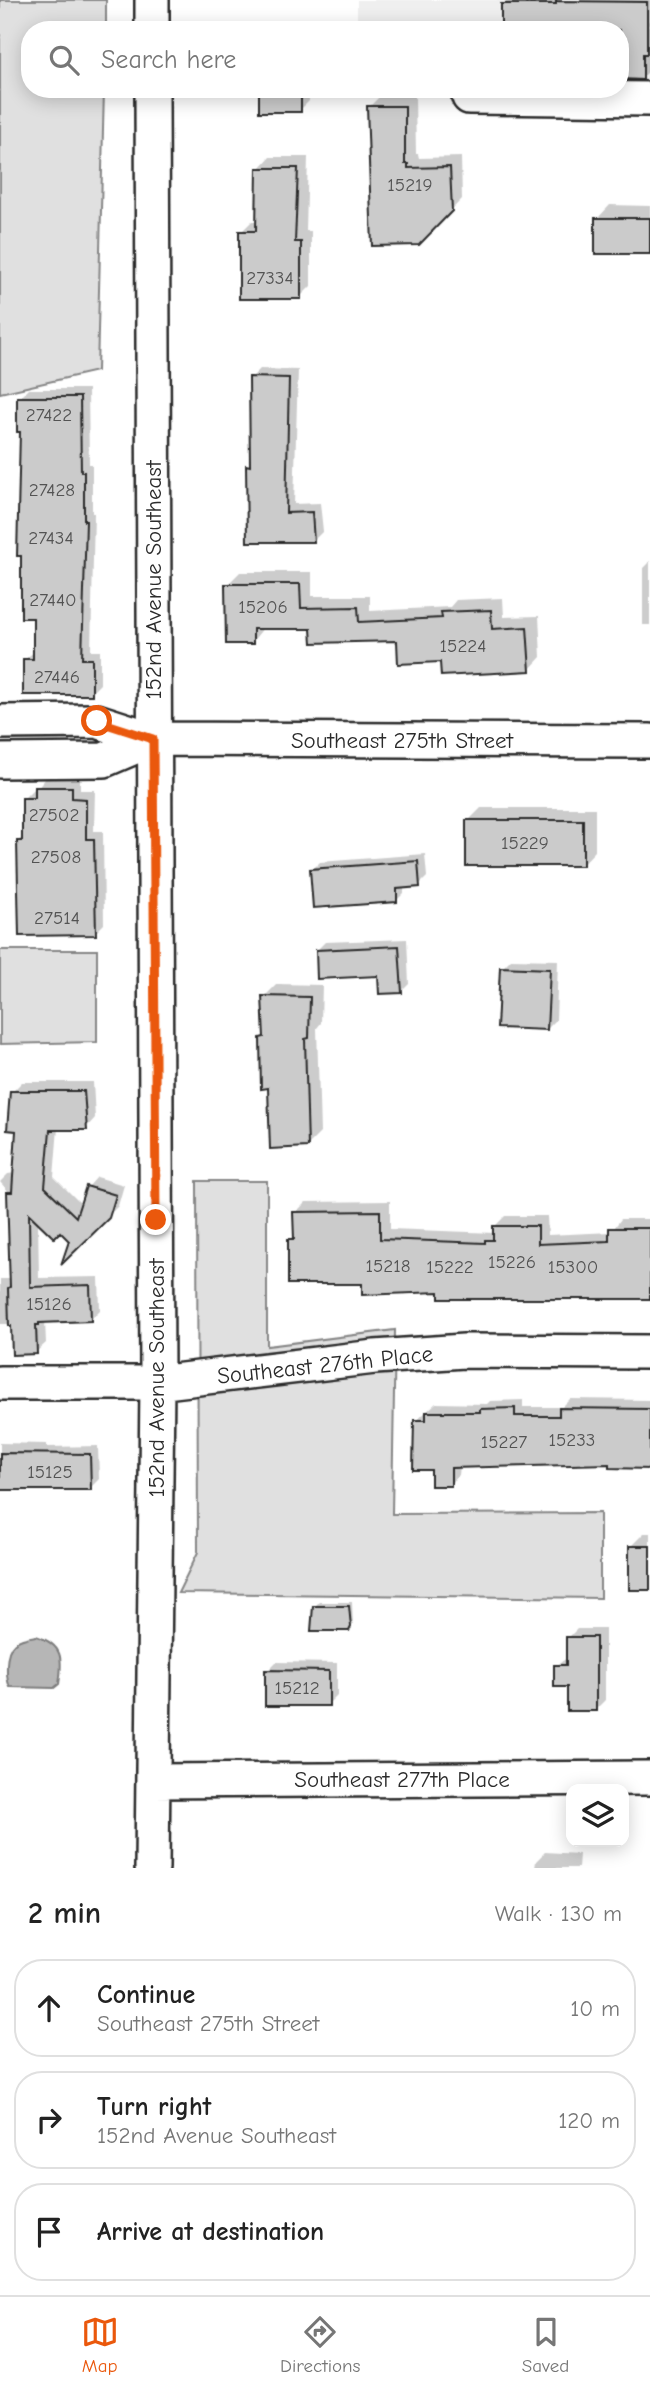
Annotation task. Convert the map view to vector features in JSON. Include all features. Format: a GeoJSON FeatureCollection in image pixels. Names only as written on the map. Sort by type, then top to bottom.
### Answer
{"type":"FeatureCollection","features":[{"type":"Feature","properties":{"kind":"street"},"geometry":{"type":"LineString","coordinates":[[152,0],[152,21]]}},
{"type":"Feature","properties":{"kind":"street","name":"152nd Avenue Southeast"},"geometry":{"type":"LineString","coordinates":[[152,98],[157,1383],[152,1868]]}},
{"type":"Feature","properties":{"kind":"street"},"geometry":{"type":"LineString","coordinates":[[560,98],[650,99]]}},
{"type":"Feature","properties":{"kind":"street","name":"Southeast 275th Street"},"geometry":{"type":"LineString","coordinates":[[0,722],[97,721],[153,739],[650,741]]}},
{"type":"Feature","properties":{"kind":"street","name":"Southeast 275th Street"},"geometry":{"type":"LineString","coordinates":[[0,761],[104,760],[153,739]]}},
{"type":"Feature","properties":{"kind":"street","name":"Southeast 276th Place"},"geometry":{"type":"LineString","coordinates":[[0,1383],[157,1383],[375,1357],[464,1351],[650,1352]]}},
{"type":"Feature","properties":{"kind":"street","name":"Southeast 277th Place"},"geometry":{"type":"LineString","coordinates":[[153,1781],[650,1778]]}},
{"type":"Feature","properties":{"kind":"shaded area"},"geometry":{"type":"Polygon","coordinates":[[[0,0],[106,0],[106,21],[21,21],[21,98],[104,98],[97,371],[0,393],[0,0]]]}},
{"type":"Feature","properties":{"kind":"shaded area"},"geometry":{"type":"Polygon","coordinates":[[[357,0],[650,0],[650,85],[629,85],[629,21],[357,21],[357,0]]]}},
{"type":"Feature","properties":{"kind":"shaded area"},"geometry":{"type":"Polygon","coordinates":[[[0,950],[97,950],[97,1042],[0,1044],[0,950]]]}},
{"type":"Feature","properties":{"kind":"shaded area"},"geometry":{"type":"Polygon","coordinates":[[[197,1181],[267,1181],[267,1346],[395,1330],[392,1514],[600,1513],[600,1598],[178,1593],[198,1552],[197,1181]]]}},
{"type":"Feature","properties":{"kind":"shaded area"},"geometry":{"type":"Polygon","coordinates":[[[36,1636],[52,1644],[59,1654],[59,1684],[54,1688],[10,1687],[7,1664],[11,1647],[18,1641],[36,1636]]]}},
{"type":"Feature","properties":{"kind":"building"},"geometry":{"type":"Polygon","coordinates":[[[556,1],[647,2],[647,54],[643,54],[643,80],[629,79],[629,21],[501,21],[501,4],[556,4],[556,1]]]}},
{"type":"Feature","properties":{"kind":"building"},"geometry":{"type":"Polygon","coordinates":[[[259,98],[301,98],[301,112],[259,112],[259,98]]]}},
{"type":"Feature","properties":{"kind":"building"},"geometry":{"type":"Polygon","coordinates":[[[367,106],[405,106],[405,164],[408,164],[408,168],[450,167],[452,211],[419,245],[372,246],[367,106]]]}},
{"type":"Feature","properties":{"kind":"building"},"geometry":{"type":"Polygon","coordinates":[[[257,168],[298,168],[295,242],[301,242],[301,299],[239,299],[239,231],[256,231],[257,168]]]}},
{"type":"Feature","properties":{"kind":"building"},"geometry":{"type":"Polygon","coordinates":[[[595,218],[650,218],[650,254],[595,254],[595,218]]]}},
{"type":"Feature","properties":{"kind":"building"},"geometry":{"type":"Polygon","coordinates":[[[249,377],[289,378],[286,513],[312,512],[314,542],[247,542],[249,377]]]}},
{"type":"Feature","properties":{"kind":"building"},"geometry":{"type":"Polygon","coordinates":[[[17,397],[80,397],[81,472],[84,472],[86,521],[82,659],[92,659],[92,695],[23,695],[23,659],[33,659],[33,618],[21,618],[21,556],[17,556],[20,432],[17,432],[17,397]]]}},
{"type":"Feature","properties":{"kind":"building"},"geometry":{"type":"Polygon","coordinates":[[[225,584],[300,584],[301,608],[358,607],[359,622],[442,618],[441,612],[491,610],[492,629],[527,627],[530,671],[441,676],[440,662],[398,664],[397,641],[312,643],[311,629],[253,629],[253,644],[226,644],[225,584]]]}},
{"type":"Feature","properties":{"kind":"building"},"geometry":{"type":"Polygon","coordinates":[[[35,787],[72,787],[72,798],[86,799],[86,839],[94,839],[96,935],[19,936],[17,841],[22,841],[22,798],[35,798],[35,787]]]}},
{"type":"Feature","properties":{"kind":"building"},"geometry":{"type":"Polygon","coordinates":[[[466,820],[583,820],[583,866],[466,866],[466,820]]]}},
{"type":"Feature","properties":{"kind":"building"},"geometry":{"type":"Polygon","coordinates":[[[418,861],[420,887],[397,889],[397,902],[313,908],[310,869],[418,861]]]}},
{"type":"Feature","properties":{"kind":"building"},"geometry":{"type":"Polygon","coordinates":[[[399,946],[402,993],[379,994],[378,976],[317,979],[316,950],[399,946]]]}},
{"type":"Feature","properties":{"kind":"building"},"geometry":{"type":"Polygon","coordinates":[[[500,967],[550,969],[547,1030],[497,1028],[500,967]]]}},
{"type":"Feature","properties":{"kind":"building"},"geometry":{"type":"Polygon","coordinates":[[[262,996],[310,997],[309,1038],[305,1039],[308,1147],[270,1149],[268,1088],[261,1089],[260,1038],[264,1037],[262,996]]]}},
{"type":"Feature","properties":{"kind":"building"},"geometry":{"type":"Polygon","coordinates":[[[10,1091],[84,1091],[87,1130],[50,1130],[45,1187],[76,1217],[86,1186],[116,1195],[109,1218],[61,1265],[69,1241],[60,1232],[54,1238],[29,1214],[30,1287],[90,1285],[91,1321],[39,1323],[36,1325],[37,1354],[12,1355],[9,1326],[7,1192],[12,1192],[16,1131],[7,1130],[10,1091]]]}},
{"type":"Feature","properties":{"kind":"building"},"geometry":{"type":"Polygon","coordinates":[[[380,1211],[380,1239],[485,1243],[485,1240],[493,1240],[493,1226],[538,1226],[538,1244],[609,1241],[609,1228],[650,1228],[650,1299],[439,1299],[439,1292],[362,1295],[362,1284],[288,1284],[288,1239],[294,1239],[293,1212],[380,1211]]]}},
{"type":"Feature","properties":{"kind":"building"},"geometry":{"type":"Polygon","coordinates":[[[515,1408],[515,1416],[559,1416],[559,1408],[650,1409],[650,1469],[609,1468],[609,1464],[451,1468],[451,1486],[431,1486],[431,1470],[413,1470],[414,1420],[426,1420],[426,1412],[480,1412],[480,1409],[515,1408]]]}},
{"type":"Feature","properties":{"kind":"building"},"geometry":{"type":"Polygon","coordinates":[[[0,1453],[90,1454],[91,1490],[0,1490],[0,1453]]]}},
{"type":"Feature","properties":{"kind":"building"},"geometry":{"type":"Polygon","coordinates":[[[629,1546],[650,1546],[650,1590],[629,1590],[629,1546]]]}},
{"type":"Feature","properties":{"kind":"building"},"geometry":{"type":"Polygon","coordinates":[[[313,1606],[349,1606],[349,1631],[311,1631],[313,1606]]]}},
{"type":"Feature","properties":{"kind":"building"},"geometry":{"type":"Polygon","coordinates":[[[566,1637],[596,1637],[596,1711],[567,1711],[567,1687],[554,1687],[554,1665],[566,1665],[566,1637]]]}},
{"type":"Feature","properties":{"kind":"building"},"geometry":{"type":"Polygon","coordinates":[[[265,1670],[329,1671],[329,1706],[265,1706],[265,1670]]]}},
{"type":"Feature","properties":{"kind":"route"},"geometry":{"type":"LineString","coordinates":[[97,721],[153,739],[156,1220]]}}]}
